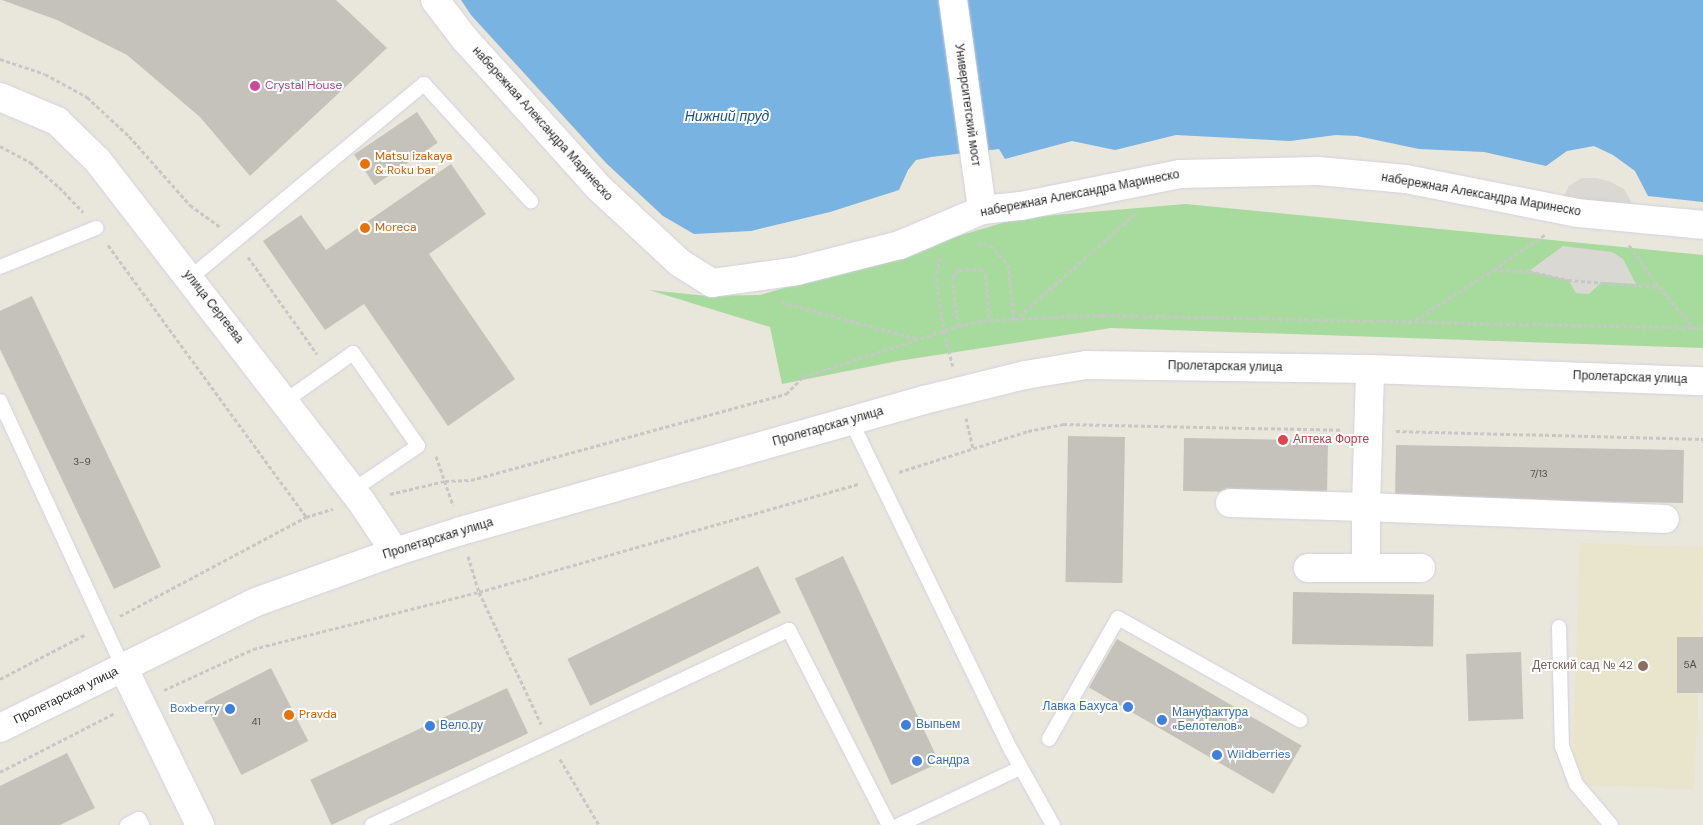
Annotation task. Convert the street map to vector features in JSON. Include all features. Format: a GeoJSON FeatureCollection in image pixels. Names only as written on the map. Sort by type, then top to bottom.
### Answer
{"type":"FeatureCollection","features":[{"type":"Feature","properties":{"kind":"street","name":"набережная Александра Маринеско"},"geometry":{"type":"LineString","coordinates":[[435,0],[464,38],[599,188],[680,263],[712,283],[797,271],[900,245],[982,210],[1021,206],[1180,174],[1318,171],[1406,180],[1577,213],[1703,225]]}},
{"type":"Feature","properties":{"kind":"street","name":"Университетский мост"},"geometry":{"type":"LineString","coordinates":[[953,0],[982,210]]}},
{"type":"Feature","properties":{"kind":"street","name":"улица Сергеева"},"geometry":{"type":"LineString","coordinates":[[0,97],[57,121],[98,161],[357,496],[394,552]]}},
{"type":"Feature","properties":{"kind":"street","name":"Пролетарская улица"},"geometry":{"type":"LineString","coordinates":[[0,728],[256,602],[394,552],[461,531],[924,400],[1026,375],[1086,365],[1370,370],[1703,382]]}},
{"type":"Feature","properties":{"kind":"street"},"geometry":{"type":"LineString","coordinates":[[1366,568],[1367,430],[1370,370]]}},
{"type":"Feature","properties":{"kind":"street"},"geometry":{"type":"LineString","coordinates":[[1230,503],[1665,520]]}},
{"type":"Feature","properties":{"kind":"street"},"geometry":{"type":"LineString","coordinates":[[1308,568],[1421,568]]}},
{"type":"Feature","properties":{"kind":"street"},"geometry":{"type":"LineString","coordinates":[[124,667],[200,825]]}},
{"type":"Feature","properties":{"kind":"lane"},"geometry":{"type":"LineString","coordinates":[[190,278],[424,84],[530,201]]}},
{"type":"Feature","properties":{"kind":"lane"},"geometry":{"type":"LineString","coordinates":[[0,267],[96,228]]}},
{"type":"Feature","properties":{"kind":"lane"},"geometry":{"type":"LineString","coordinates":[[285,401],[353,353],[418,446],[357,496]]}},
{"type":"Feature","properties":{"kind":"lane"},"geometry":{"type":"LineString","coordinates":[[0,401],[124,667]]}},
{"type":"Feature","properties":{"kind":"lane"},"geometry":{"type":"LineString","coordinates":[[851,421],[1020,768],[1053,825]]}},
{"type":"Feature","properties":{"kind":"lane"},"geometry":{"type":"LineString","coordinates":[[1050,739],[1118,618],[1300,720]]}},
{"type":"Feature","properties":{"kind":"lane"},"geometry":{"type":"LineString","coordinates":[[1559,627],[1562,746],[1576,784],[1611,825]]}},
{"type":"Feature","properties":{"kind":"lane"},"geometry":{"type":"LineString","coordinates":[[372,825],[789,630],[889,825]]}},
{"type":"Feature","properties":{"kind":"lane"},"geometry":{"type":"LineString","coordinates":[[900,825],[1020,768]]}},
{"type":"Feature","properties":{"kind":"lane"},"geometry":{"type":"LineString","coordinates":[[127,825],[139,819],[142,825]]}},
{"type":"Feature","properties":{"kind":"path"},"geometry":{"type":"LineString","coordinates":[[0,146],[38,168],[77,204],[306,518]]}},
{"type":"Feature","properties":{"kind":"path"},"geometry":{"type":"LineString","coordinates":[[1014,321],[1144,206]]}},
{"type":"Feature","properties":{"kind":"path"},"geometry":{"type":"LineString","coordinates":[[1415,320],[1577,213]]}},
{"type":"Feature","properties":{"kind":"path"},"geometry":{"type":"LineString","coordinates":[[1608,216],[1659,287],[1694,328]]}},
{"type":"Feature","properties":{"kind":"path"},"geometry":{"type":"LineString","coordinates":[[968,241],[990,245],[1008,264],[1014,321]]}},
{"type":"Feature","properties":{"kind":"path"},"geometry":{"type":"LineString","coordinates":[[944,331],[936,278],[940,256],[947,252]]}},
{"type":"Feature","properties":{"kind":"path"},"geometry":{"type":"LineString","coordinates":[[958,326],[952,278],[959,270],[980,269],[986,275],[989,320]]}},
{"type":"Feature","properties":{"kind":"path"},"geometry":{"type":"LineString","coordinates":[[1493,270],[1529,271],[1568,280],[1659,287]]}},
{"type":"Feature","properties":{"kind":"path"},"geometry":{"type":"LineString","coordinates":[[777,301],[918,339]]}},
{"type":"Feature","properties":{"kind":"path"},"geometry":{"type":"LineString","coordinates":[[0,679],[306,518],[357,496],[445,481],[471,480],[786,394],[803,376],[958,326],[989,320],[1014,321],[1104,315],[1415,320],[1703,328]]}},
{"type":"Feature","properties":{"kind":"path"},"geometry":{"type":"LineString","coordinates":[[0,772],[141,700],[253,650],[479,592],[879,479],[1028,431],[1063,424],[1703,439]]}},
{"type":"Feature","properties":{"kind":"path"},"geometry":{"type":"LineString","coordinates":[[479,592],[550,742],[599,825]]}},
{"type":"Feature","properties":{"kind":"shaded area"},"geometry":{"type":"Polygon","coordinates":[[[1582,178],[1597,178],[1611,182],[1624,189],[1633,205],[1557,209],[1569,186],[1582,178]]]}},
{"type":"Feature","properties":{"kind":"shaded area"},"geometry":{"type":"Polygon","coordinates":[[[1563,246],[1612,252],[1623,259],[1636,284],[1602,282],[1589,294],[1576,293],[1568,280],[1529,271],[1563,246]]]}},
{"type":"Feature","properties":{"kind":"shaded area","name":"Детский сад № 42"},"geometry":{"type":"Polygon","coordinates":[[[1580,543],[1703,547],[1694,789],[1572,785],[1580,543]]]}},
{"type":"Feature","properties":{"kind":"green space"},"geometry":{"type":"Polygon","coordinates":[[[1186,204],[1703,255],[1703,348],[1111,328],[898,361],[782,384],[770,327],[649,290],[707,296],[760,295],[1019,218],[1186,204]]]}},
{"type":"Feature","properties":{"kind":"water","name":"Нижний пруд"},"geometry":{"type":"Polygon","coordinates":[[[461,0],[1703,0],[1703,202],[1648,196],[1635,171],[1613,155],[1594,146],[1567,151],[1546,166],[1484,152],[1419,149],[1357,136],[1336,135],[1290,141],[1176,135],[1115,150],[1072,141],[1005,159],[999,149],[916,160],[908,170],[899,190],[830,212],[751,231],[694,234],[663,216],[606,163],[471,15],[461,0]]]}},
{"type":"Feature","properties":{"kind":"building","name":"Crystal House"},"geometry":{"type":"Polygon","coordinates":[[[2,0],[336,0],[387,48],[250,176],[200,117],[127,55],[57,20],[2,0]]]}},
{"type":"Feature","properties":{"kind":"building"},"geometry":{"type":"Polygon","coordinates":[[[417,112],[438,143],[375,185],[354,154],[417,112]]]}},
{"type":"Feature","properties":{"kind":"building"},"geometry":{"type":"Polygon","coordinates":[[[451,164],[486,214],[429,254],[515,379],[448,426],[364,304],[325,330],[263,241],[301,215],[326,250],[451,164]]]}},
{"type":"Feature","properties":{"kind":"building"},"geometry":{"type":"Polygon","coordinates":[[[32,296],[161,567],[114,589],[0,349],[0,311],[32,296]]]}},
{"type":"Feature","properties":{"kind":"building"},"geometry":{"type":"Polygon","coordinates":[[[1068,436],[1125,437],[1122,583],[1065,582],[1068,436]]]}},
{"type":"Feature","properties":{"kind":"building"},"geometry":{"type":"Polygon","coordinates":[[[1184,438],[1328,441],[1327,494],[1183,491],[1184,438]]]}},
{"type":"Feature","properties":{"kind":"building"},"geometry":{"type":"Polygon","coordinates":[[[1396,445],[1684,450],[1683,503],[1395,498],[1396,445]]]}},
{"type":"Feature","properties":{"kind":"building"},"geometry":{"type":"Polygon","coordinates":[[[843,556],[939,763],[891,785],[795,578],[843,556]]]}},
{"type":"Feature","properties":{"kind":"building"},"geometry":{"type":"Polygon","coordinates":[[[758,566],[781,613],[590,706],[567,659],[758,566]]]}},
{"type":"Feature","properties":{"kind":"building"},"geometry":{"type":"Polygon","coordinates":[[[1293,592],[1434,594],[1433,646],[1292,644],[1293,592]]]}},
{"type":"Feature","properties":{"kind":"building"},"geometry":{"type":"Polygon","coordinates":[[[1677,637],[1703,637],[1703,693],[1677,693],[1677,637]]]}},
{"type":"Feature","properties":{"kind":"building"},"geometry":{"type":"Polygon","coordinates":[[[1117,639],[1301,746],[1273,794],[1089,687],[1117,639]]]}},
{"type":"Feature","properties":{"kind":"building"},"geometry":{"type":"Polygon","coordinates":[[[1521,652],[1523,719],[1468,721],[1466,654],[1521,652]]]}},
{"type":"Feature","properties":{"kind":"building"},"geometry":{"type":"Polygon","coordinates":[[[271,668],[308,741],[241,775],[204,702],[271,668]]]}},
{"type":"Feature","properties":{"kind":"building"},"geometry":{"type":"Polygon","coordinates":[[[507,688],[528,733],[332,825],[310,780],[507,688]]]}},
{"type":"Feature","properties":{"kind":"building"},"geometry":{"type":"Polygon","coordinates":[[[67,753],[95,808],[60,825],[0,825],[0,786],[67,753]]]}},
{"type":"Feature","properties":{"kind":"place","name":"Crystal House"},"geometry":{"type":"Point","coordinates":[255,86]}},
{"type":"Feature","properties":{"kind":"place","name":"Matsu izakaya & Roku bar"},"geometry":{"type":"Point","coordinates":[365,164]}},
{"type":"Feature","properties":{"kind":"place","name":"Moreca"},"geometry":{"type":"Point","coordinates":[365,228]}},
{"type":"Feature","properties":{"kind":"place","name":"Аптека Форте"},"geometry":{"type":"Point","coordinates":[1283,440]}},
{"type":"Feature","properties":{"kind":"place","name":"Детский сад № 42"},"geometry":{"type":"Point","coordinates":[1643,666]}},
{"type":"Feature","properties":{"kind":"place","name":"Лавка Бахуса"},"geometry":{"type":"Point","coordinates":[1128,707]}},
{"type":"Feature","properties":{"kind":"place","name":"Boxberry"},"geometry":{"type":"Point","coordinates":[230,709]}},
{"type":"Feature","properties":{"kind":"place","name":"Pravda"},"geometry":{"type":"Point","coordinates":[289,715]}},
{"type":"Feature","properties":{"kind":"place","name":"Мануфактура «Белотелов»"},"geometry":{"type":"Point","coordinates":[1162,720]}},
{"type":"Feature","properties":{"kind":"place","name":"Выпьем"},"geometry":{"type":"Point","coordinates":[906,725]}},
{"type":"Feature","properties":{"kind":"place","name":"Вело.ру"},"geometry":{"type":"Point","coordinates":[430,726]}},
{"type":"Feature","properties":{"kind":"place","name":"Wildberries"},"geometry":{"type":"Point","coordinates":[1217,755]}},
{"type":"Feature","properties":{"kind":"place","name":"Сандра"},"geometry":{"type":"Point","coordinates":[917,761]}}]}
